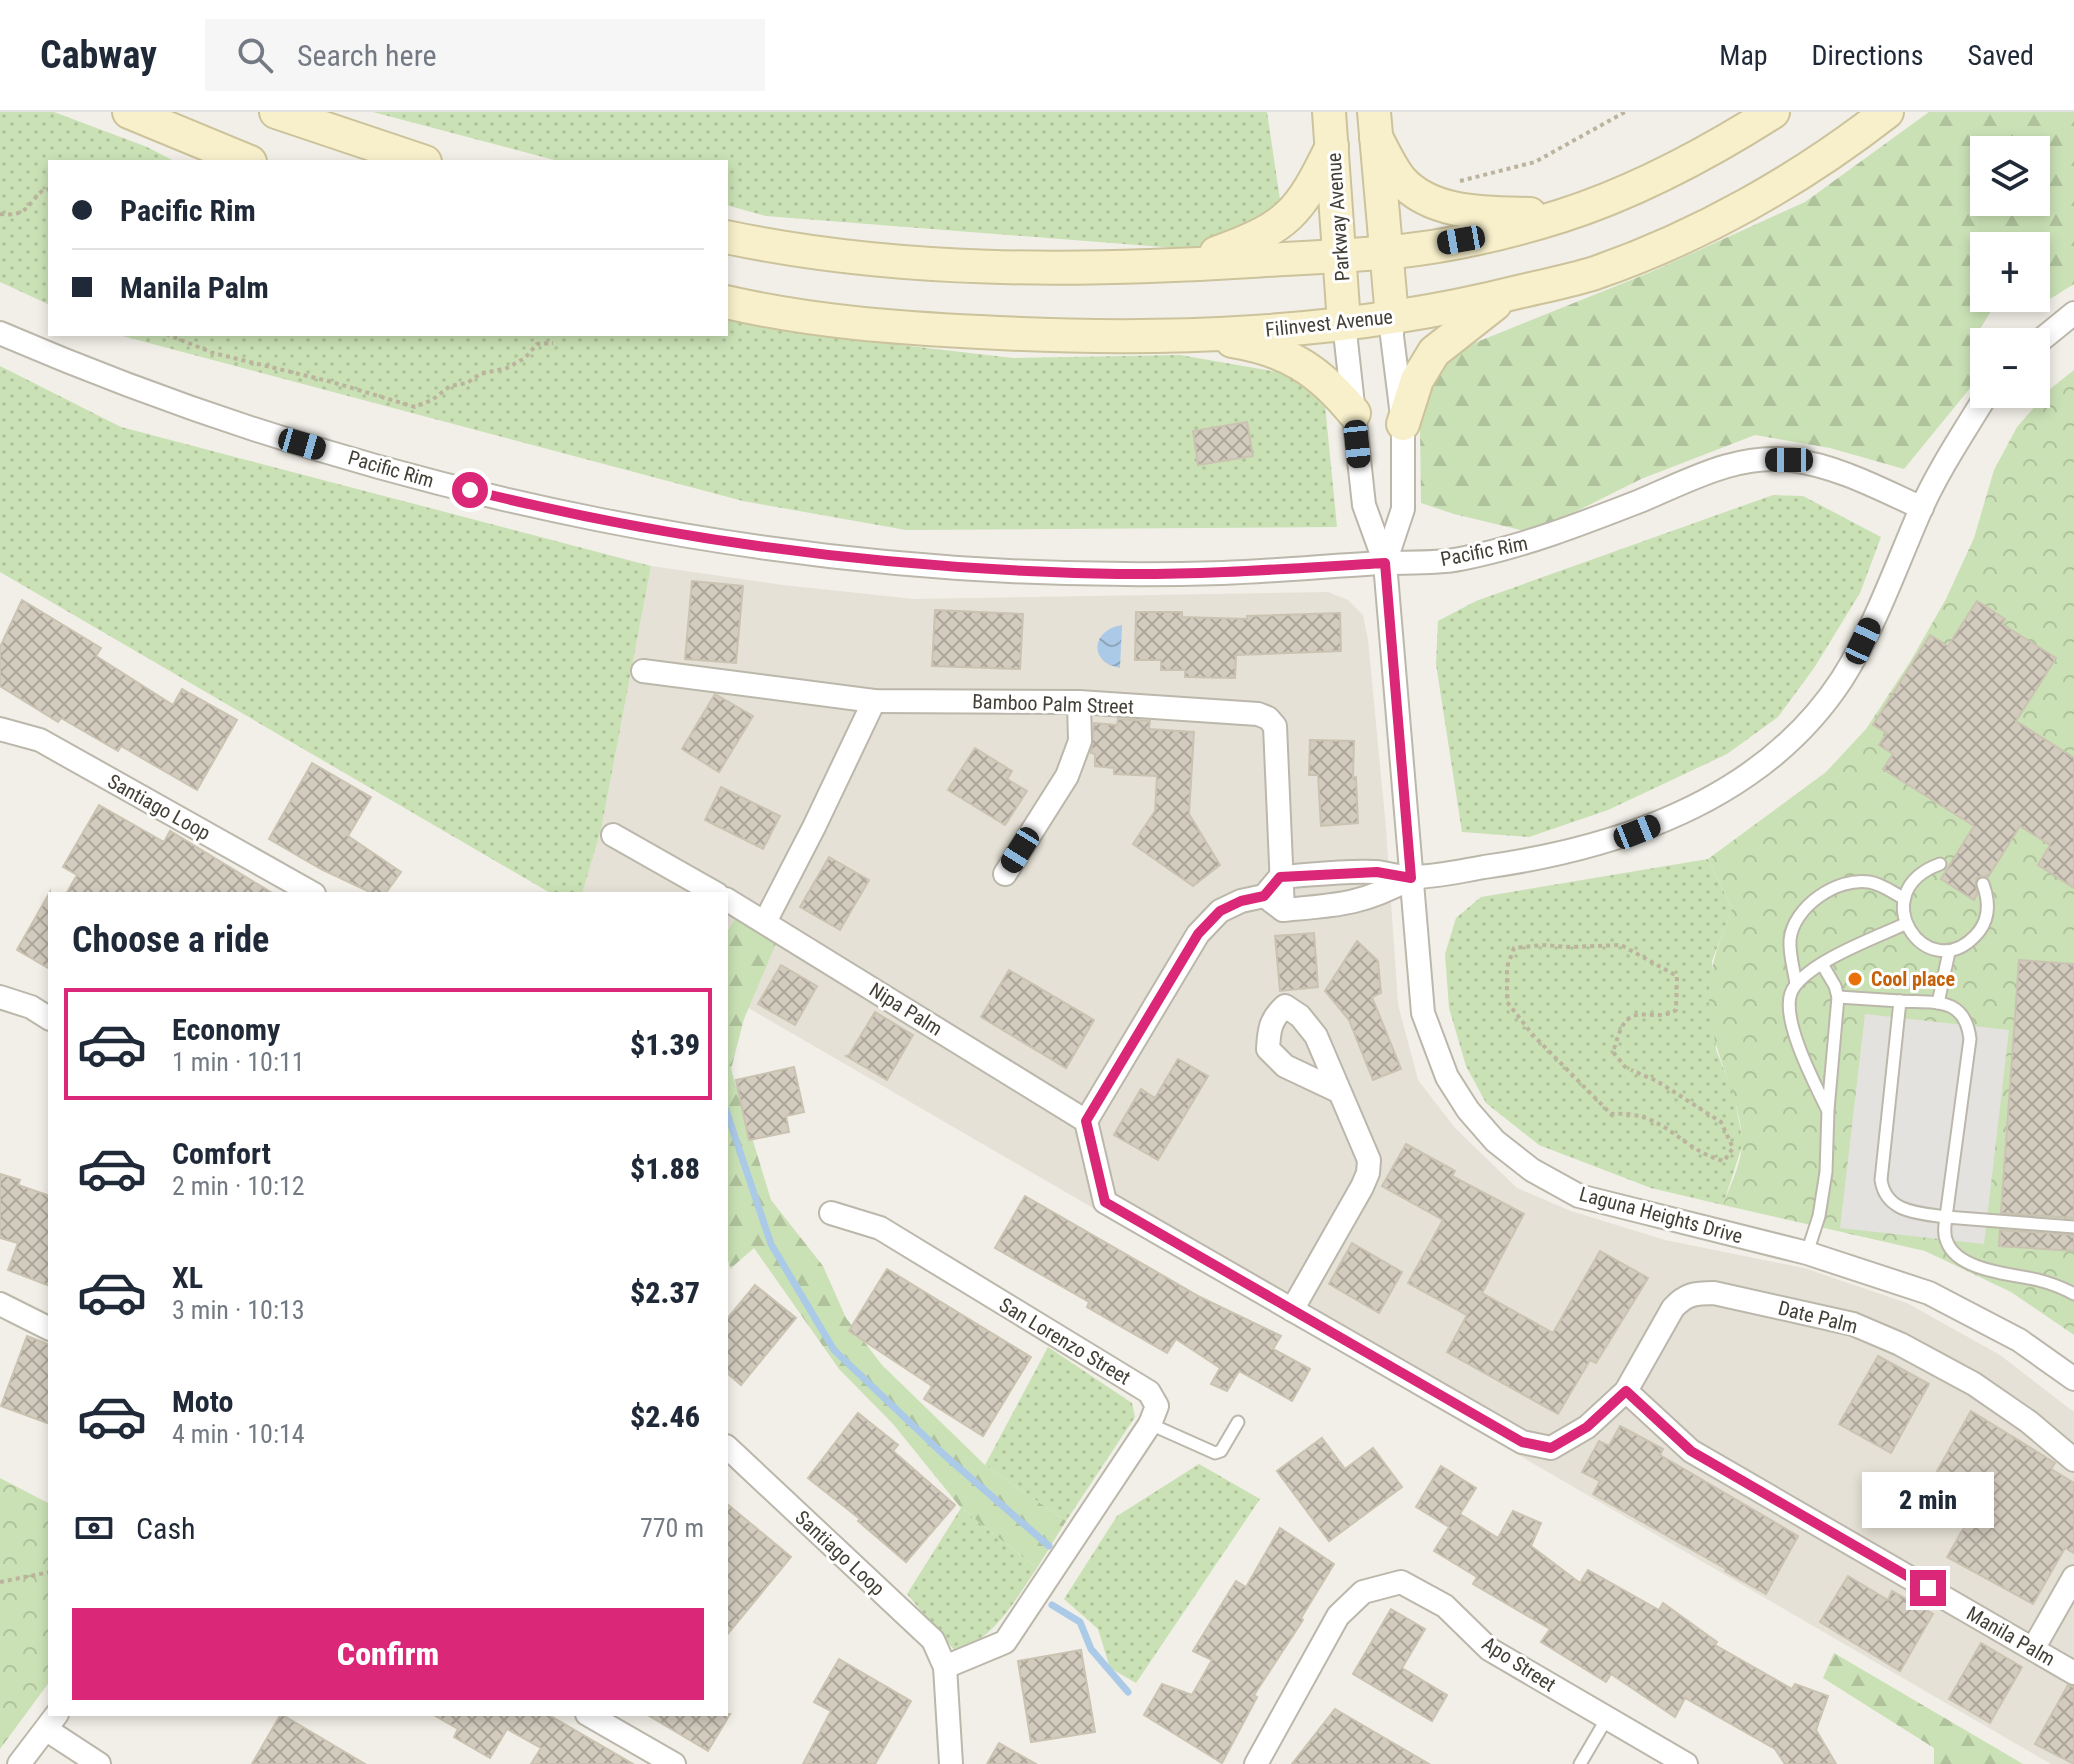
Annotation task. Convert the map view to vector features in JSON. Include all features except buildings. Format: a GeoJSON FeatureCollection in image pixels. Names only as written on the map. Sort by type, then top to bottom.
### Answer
{"type":"FeatureCollection","features":[{"type":"Feature","properties":{"kind":"main road"},"geometry":{"type":"LineString","coordinates":[[129,112],[245,160]]}},
{"type":"Feature","properties":{"kind":"main road"},"geometry":{"type":"LineString","coordinates":[[276,112],[419,160]]}},
{"type":"Feature","properties":{"kind":"main road"},"geometry":{"type":"LineString","coordinates":[[728,237],[771,247],[917,263],[1050,268],[1183,265],[1387,252],[1489,235],[1562,216],[1712,150],[1773,112]]}},
{"type":"Feature","properties":{"kind":"main road","name":"Filinvest Avenue"},"geometry":{"type":"LineString","coordinates":[[728,302],[771,313],[925,329],[1056,336],[1197,335],[1344,323],[1450,309],[1592,274],[1657,249],[1740,208],[1830,154],[1887,112]]}},
{"type":"Feature","properties":{"kind":"main road"},"geometry":{"type":"LineString","coordinates":[[1375,125],[1404,183],[1430,199],[1468,211],[1562,216]]}},
{"type":"Feature","properties":{"kind":"main road"},"geometry":{"type":"LineString","coordinates":[[1375,125],[1392,317]]}},
{"type":"Feature","properties":{"kind":"main road"},"geometry":{"type":"LineString","coordinates":[[1183,265],[1249,241],[1293,214],[1307,196],[1331,127]]}},
{"type":"Feature","properties":{"kind":"main road","name":"Parkway Avenue"},"geometry":{"type":"LineString","coordinates":[[1331,127],[1344,323]]}},
{"type":"Feature","properties":{"kind":"main road"},"geometry":{"type":"LineString","coordinates":[[1403,424],[1417,380],[1434,352],[1476,316],[1510,294]]}},
{"type":"Feature","properties":{"kind":"main road"},"geometry":{"type":"LineString","coordinates":[[1197,335],[1254,345],[1302,364],[1328,383],[1354,413]]}},
{"type":"Feature","properties":{"kind":"street"},"geometry":{"type":"LineString","coordinates":[[2050,333],[2074,313]]}},
{"type":"Feature","properties":{"kind":"street","name":"Laguna Heights Drive"},"geometry":{"type":"LineString","coordinates":[[1385,563],[1403,509],[1403,424],[1392,317]]}},
{"type":"Feature","properties":{"kind":"street","name":"Laguna Heights Drive"},"geometry":{"type":"LineString","coordinates":[[1344,323],[1364,505],[1385,563],[1423,1013],[1447,1077],[1468,1110],[1495,1141],[1532,1170],[1579,1196],[1807,1253],[1929,1293],[2019,1340],[2074,1379]]}},
{"type":"Feature","properties":{"kind":"street","name":"Pacific Rim"},"geometry":{"type":"LineString","coordinates":[[0,333],[197,411],[302,444],[546,510],[720,540],[975,569],[1120,574],[1222,573],[1456,560],[1541,539],[1645,499],[1700,473],[1752,460],[1789,460],[1834,471],[1922,508]]}},
{"type":"Feature","properties":{"kind":"street"},"geometry":{"type":"LineString","coordinates":[[1086,1121],[1198,934],[1220,911],[1241,901],[1264,896],[1280,877],[1377,872],[1411,878],[1575,850],[1637,832],[1690,811],[1737,783],[1780,750],[1817,713],[1842,678],[1904,554],[1922,508],[1954,446],[1978,408]]}},
{"type":"Feature","properties":{"kind":"street","name":"Bamboo Palm Street"},"geometry":{"type":"LineString","coordinates":[[643,671],[874,701],[1079,702],[1258,714],[1268,718],[1275,726],[1283,910]]}},
{"type":"Feature","properties":{"kind":"street"},"geometry":{"type":"LineString","coordinates":[[765,922],[874,701]]}},
{"type":"Feature","properties":{"kind":"street"},"geometry":{"type":"LineString","coordinates":[[1005,874],[1067,776],[1080,741],[1079,702]]}},
{"type":"Feature","properties":{"kind":"street","name":"Santiago Loop"},"geometry":{"type":"LineString","coordinates":[[0,729],[40,740],[310,892]]}},
{"type":"Feature","properties":{"kind":"street"},"geometry":{"type":"LineString","coordinates":[[613,835],[713,892]]}},
{"type":"Feature","properties":{"kind":"street"},"geometry":{"type":"LineString","coordinates":[[1264,896],[1283,910],[1347,905],[1379,895],[1411,878]]}},
{"type":"Feature","properties":{"kind":"street","name":"Nipa Palm"},"geometry":{"type":"LineString","coordinates":[[728,900],[1086,1121]]}},
{"type":"Feature","properties":{"kind":"street"},"geometry":{"type":"LineString","coordinates":[[0,997],[31,1007],[48,1018]]}},
{"type":"Feature","properties":{"kind":"street"},"geometry":{"type":"LineString","coordinates":[[1292,1310],[1368,1173],[1369,1160],[1338,1091]]}},
{"type":"Feature","properties":{"kind":"street","name":"Date Palm"},"geometry":{"type":"LineString","coordinates":[[1086,1121],[1105,1202],[1522,1442],[1551,1448],[1587,1427],[1626,1391],[1673,1308],[1684,1297],[1714,1293],[1853,1324],[1900,1344],[1974,1384],[2029,1422],[2074,1460]]}},
{"type":"Feature","properties":{"kind":"street","name":"San Lorenzo Street"},"geometry":{"type":"LineString","coordinates":[[831,1213],[880,1228],[1149,1392],[1157,1406],[1150,1424]]}},
{"type":"Feature","properties":{"kind":"street"},"geometry":{"type":"LineString","coordinates":[[0,1304],[48,1328]]}},
{"type":"Feature","properties":{"kind":"street","name":"Manila Palm"},"geometry":{"type":"LineString","coordinates":[[1626,1391],[1691,1451],[2074,1673]]}},
{"type":"Feature","properties":{"kind":"street"},"geometry":{"type":"LineString","coordinates":[[951,1764],[945,1667],[1005,1642],[1150,1424]]}},
{"type":"Feature","properties":{"kind":"street","name":"Santiago Loop"},"geometry":{"type":"LineString","coordinates":[[728,1448],[933,1640],[945,1667]]}},
{"type":"Feature","properties":{"kind":"street"},"geometry":{"type":"LineString","coordinates":[[2033,1649],[2074,1577]]}},
{"type":"Feature","properties":{"kind":"street","name":"Apo Street"},"geometry":{"type":"LineString","coordinates":[[1256,1764],[1338,1616],[1363,1592],[1401,1582],[1445,1606],[1489,1649],[1686,1764]]}},
{"type":"Feature","properties":{"kind":"street"},"geometry":{"type":"LineString","coordinates":[[590,1716],[674,1764]]}},
{"type":"Feature","properties":{"kind":"street"},"geometry":{"type":"LineString","coordinates":[[19,1764],[52,1722],[99,1764]]}},
{"type":"Feature","properties":{"kind":"lane"},"geometry":{"type":"LineString","coordinates":[[1940,864],[1923,870],[1910,882],[1903,898],[1905,924],[1916,939],[1931,948],[1949,952],[1965,946],[1978,933],[1987,918],[1989,900],[1983,884]]}},
{"type":"Feature","properties":{"kind":"lane"},"geometry":{"type":"LineString","coordinates":[[1796,984],[1790,941],[1795,919],[1806,906],[1851,883],[1867,882],[1882,886],[1903,898]]}},
{"type":"Feature","properties":{"kind":"lane"},"geometry":{"type":"LineString","coordinates":[[1828,1110],[1796,1041],[1790,996],[1796,984],[1822,964],[1905,924]]}},
{"type":"Feature","properties":{"kind":"lane"},"geometry":{"type":"LineString","coordinates":[[1938,1003],[1949,952]]}},
{"type":"Feature","properties":{"kind":"lane"},"geometry":{"type":"LineString","coordinates":[[1807,1253],[1819,1216],[1826,1172],[1838,997],[1822,964]]}},
{"type":"Feature","properties":{"kind":"lane"},"geometry":{"type":"LineString","coordinates":[[1838,997],[1938,1003],[1953,1006],[1963,1014],[1970,1039],[1946,1217],[1945,1238],[1948,1246],[1958,1257],[1976,1266],[2040,1281],[2074,1294]]}},
{"type":"Feature","properties":{"kind":"lane"},"geometry":{"type":"LineString","coordinates":[[1900,1001],[1881,1180],[1883,1192],[1890,1202],[1901,1208],[1946,1217],[2074,1227]]}},
{"type":"Feature","properties":{"kind":"lane"},"geometry":{"type":"LineString","coordinates":[[1150,1424],[1215,1453],[1221,1451],[1238,1422]]}},
{"type":"Feature","properties":{"kind":"lane"},"geometry":{"type":"LineString","coordinates":[[1580,1764],[1607,1718]]}},
{"type":"Feature","properties":{"kind":"path"},"geometry":{"type":"LineString","coordinates":[[1460,181],[1535,162],[1625,112]]}},
{"type":"Feature","properties":{"kind":"path"},"geometry":{"type":"LineString","coordinates":[[0,214],[17,214],[30,208],[43,190],[48,189]]}},
{"type":"Feature","properties":{"kind":"path"},"geometry":{"type":"LineString","coordinates":[[171,336],[213,353],[332,382],[415,407],[432,400],[450,386],[467,383],[480,374],[507,368],[525,358],[537,344],[553,343]]}},
{"type":"Feature","properties":{"kind":"path"},"geometry":{"type":"LineString","coordinates":[[1621,945],[1677,976],[1676,1010],[1666,1016],[1638,1014],[1625,1021],[1613,1052],[1628,1069],[1657,1081],[1721,1122],[1733,1148],[1724,1161],[1709,1157],[1649,1117],[1611,1114],[1567,1072],[1507,1002],[1507,967],[1514,948],[1621,945]]}},
{"type":"Feature","properties":{"kind":"path"},"geometry":{"type":"LineString","coordinates":[[0,1582],[48,1572]]}},
{"type":"Feature","properties":{"kind":"shaded area"},"geometry":{"type":"Polygon","coordinates":[[[651,566],[783,585],[914,599],[1328,592],[1348,600],[1363,615],[1368,640],[1386,828],[1398,1004],[1418,1080],[1455,1128],[1517,1188],[1571,1211],[1665,1240],[1804,1268],[1907,1303],[2000,1355],[2074,1412],[2074,1764],[2051,1764],[728,996],[728,892],[583,892],[601,830],[651,566]]]}},
{"type":"Feature","properties":{"kind":"shaded area"},"geometry":{"type":"Polygon","coordinates":[[[1865,1014],[2009,1030],[1984,1244],[1840,1228],[1865,1014]]]}},
{"type":"Feature","properties":{"kind":"green space"},"geometry":{"type":"Polygon","coordinates":[[[0,112],[54,112],[147,147],[172,160],[48,160],[48,304],[0,282],[0,112]]]}},
{"type":"Feature","properties":{"kind":"green space"},"geometry":{"type":"Polygon","coordinates":[[[373,112],[1267,112],[1282,213],[1201,250],[766,216],[728,206],[728,160],[554,160],[373,112]]]}},
{"type":"Feature","properties":{"kind":"green space"},"geometry":{"type":"Polygon","coordinates":[[[1929,112],[2074,112],[2074,284],[2050,299],[2050,232],[1970,232],[1970,312],[1990,312],[1981,328],[1970,328],[1970,388],[1904,469],[1830,448],[1755,435],[1641,479],[1533,533],[1421,503],[1420,427],[1439,364],[1457,350],[1651,272],[1805,202],[1929,112]]]}},
{"type":"Feature","properties":{"kind":"green space"},"geometry":{"type":"Polygon","coordinates":[[[728,320],[823,336],[1013,358],[1180,355],[1289,374],[1325,405],[1337,527],[906,530],[743,501],[123,336],[728,336],[728,320]]]}},
{"type":"Feature","properties":{"kind":"green space"},"geometry":{"type":"Polygon","coordinates":[[[0,366],[121,427],[651,566],[601,830],[583,892],[549,892],[0,572],[0,366]]]}},
{"type":"Feature","properties":{"kind":"green space"},"geometry":{"type":"Polygon","coordinates":[[[2074,370],[2074,1335],[2011,1292],[1925,1251],[1723,1205],[1738,1164],[1742,1140],[1736,1105],[1714,1038],[1709,1003],[1710,978],[1732,908],[1708,859],[1826,772],[1866,729],[1946,599],[1974,538],[1994,470],[2017,427],[2034,408],[2050,408],[2050,389],[2074,370]]]}},
{"type":"Feature","properties":{"kind":"green space"},"geometry":{"type":"Polygon","coordinates":[[[1773,495],[1803,496],[1881,537],[1860,593],[1814,668],[1778,717],[1727,754],[1608,810],[1529,837],[1462,832],[1436,664],[1438,621],[1476,601],[1773,495]]]}},
{"type":"Feature","properties":{"kind":"green space"},"geometry":{"type":"Polygon","coordinates":[[[1708,859],[1732,908],[1712,961],[1716,1050],[1734,1094],[1743,1143],[1723,1205],[1651,1188],[1539,1145],[1486,1103],[1466,1066],[1449,1008],[1445,954],[1456,918],[1481,897],[1708,859]]]}},
{"type":"Feature","properties":{"kind":"green space"},"geometry":{"type":"Polygon","coordinates":[[[736,917],[777,941],[744,1019],[731,1069],[771,1200],[823,1266],[846,1318],[882,1365],[985,1465],[1066,1521],[1037,1568],[961,1508],[893,1424],[839,1369],[754,1248],[730,1269],[728,931],[736,917]]]}},
{"type":"Feature","properties":{"kind":"green space"},"geometry":{"type":"Polygon","coordinates":[[[1048,1347],[1132,1403],[1135,1417],[1066,1521],[985,1465],[1048,1347]]]}},
{"type":"Feature","properties":{"kind":"green space"},"geometry":{"type":"Polygon","coordinates":[[[1199,1464],[1260,1499],[1136,1683],[1110,1668],[1098,1629],[1064,1599],[1117,1516],[1199,1464]]]}},
{"type":"Feature","properties":{"kind":"green space"},"geometry":{"type":"Polygon","coordinates":[[[0,1478],[48,1503],[48,1684],[0,1749],[0,1478]]]}},
{"type":"Feature","properties":{"kind":"green space"},"geometry":{"type":"Polygon","coordinates":[[[961,1508],[1037,1568],[993,1628],[955,1651],[907,1594],[961,1508]]]}},
{"type":"Feature","properties":{"kind":"green space"},"geometry":{"type":"Polygon","coordinates":[[[1834,1653],[2023,1764],[1934,1764],[1934,1748],[1823,1678],[1834,1653]]]}},
{"type":"Feature","properties":{"kind":"water"},"geometry":{"type":"Polygon","coordinates":[[[1122,625],[1120,668],[1102,659],[1097,646],[1104,633],[1122,625]]]}},
{"type":"Feature","properties":{"kind":"waterway"},"geometry":{"type":"LineString","coordinates":[[728,1116],[771,1244],[834,1350],[941,1452],[1049,1546]]}},
{"type":"Feature","properties":{"kind":"waterway"},"geometry":{"type":"LineString","coordinates":[[1052,1605],[1080,1622],[1091,1649],[1128,1692]]}},
{"type":"Feature","properties":{"kind":"place","name":"Cool place"},"geometry":{"type":"Point","coordinates":[1855,979]}},
{"type":"Feature","properties":{"kind":"route"},"geometry":{"type":"LineString","coordinates":[[470,490],[546,510],[734,542],[975,569],[1120,574],[1222,573],[1385,563],[1411,878],[1377,872],[1280,877],[1264,896],[1241,901],[1220,911],[1198,934],[1086,1121],[1105,1202],[1522,1442],[1551,1448],[1587,1427],[1626,1391],[1691,1451],[1928,1588]]}}]}
